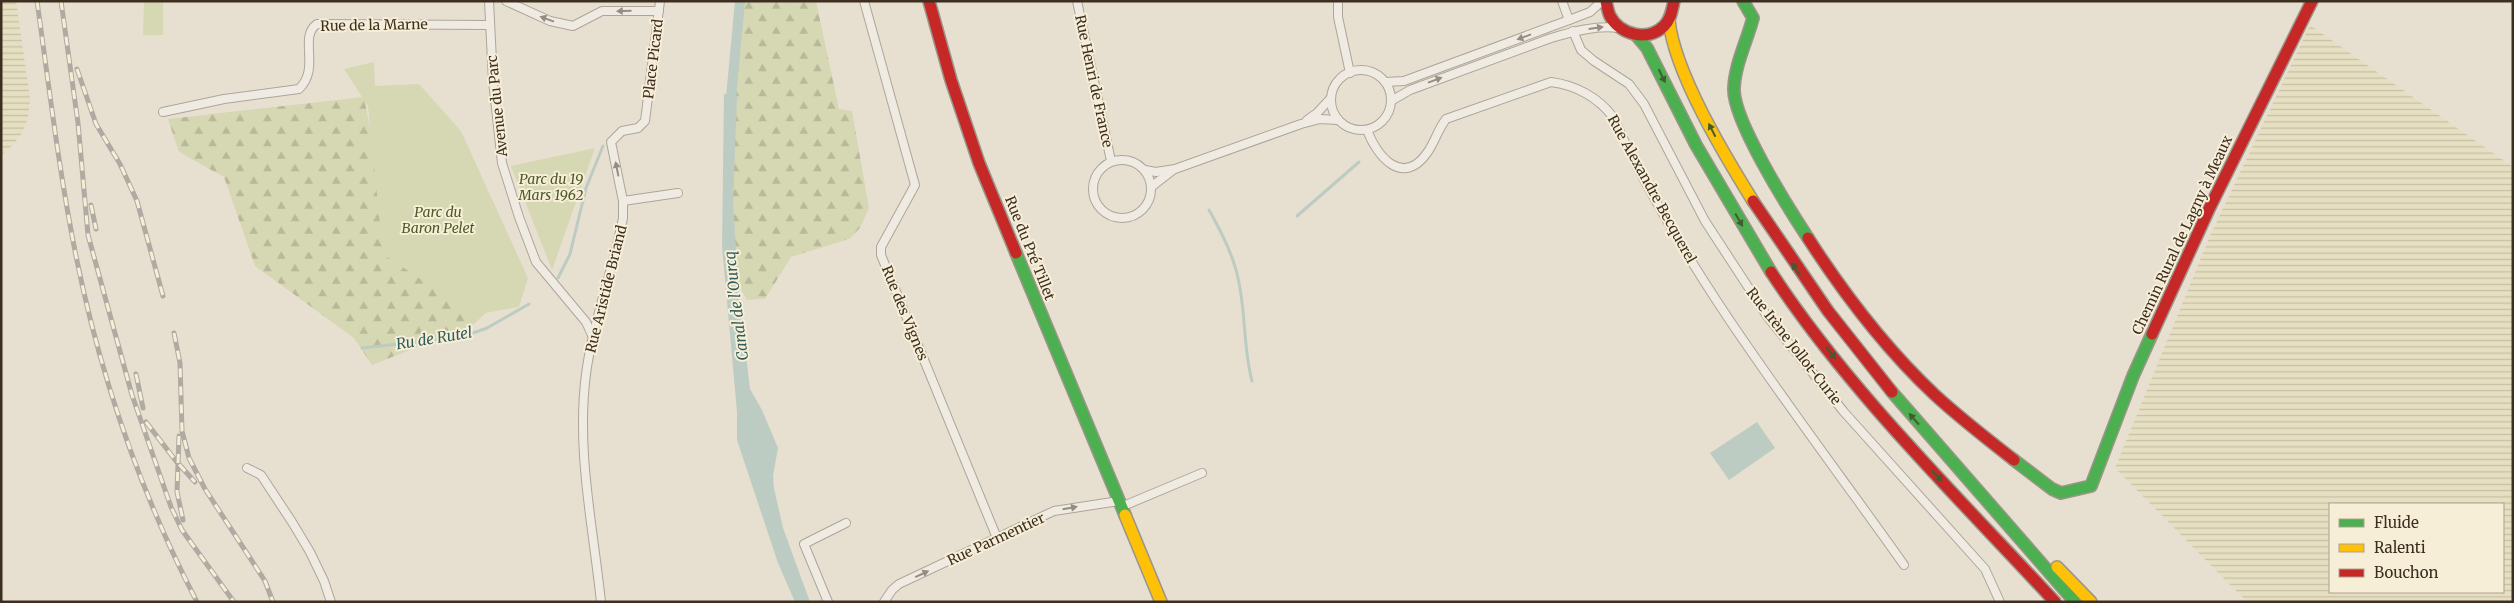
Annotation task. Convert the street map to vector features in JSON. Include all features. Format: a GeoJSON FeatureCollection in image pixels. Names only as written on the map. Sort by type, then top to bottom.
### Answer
{"type":"FeatureCollection","features":[{"type":"Feature","properties":{"kind":"main road","name":"Rue du Pré Tillet"},"geometry":{"type":"LineString","coordinates":[[929,1],[951,80],[979,163],[1161,602]]}},
{"type":"Feature","properties":{"kind":"main road"},"geometry":{"type":"LineString","coordinates":[[1606,1],[1611,20],[1618,28],[1636,35],[1647,48],[1696,145],[1734,212],[1787,297],[1842,367],[1923,460],[2055,602]]}},
{"type":"Feature","properties":{"kind":"main road"},"geometry":{"type":"LineString","coordinates":[[1674,1],[1669,20],[1669,29],[1680,63],[1696,98],[1747,192],[1781,247],[1847,338],[1907,411],[2075,602]]}},
{"type":"Feature","properties":{"kind":"main road","name":"Chemin Rural de Lagny à Meaux"},"geometry":{"type":"LineString","coordinates":[[1742,1],[1753,18],[1734,86],[1734,100],[1771,176],[1818,253],[1886,342],[1935,394],[2052,489],[2061,493],[2090,486],[2141,359],[2209,209],[2312,1]]}},
{"type":"Feature","properties":{"kind":"main road"},"geometry":{"type":"LineString","coordinates":[[1636,35],[1655,32],[1669,20]]}},
{"type":"Feature","properties":{"kind":"main road"},"geometry":{"type":"LineString","coordinates":[[2016,534],[2050,559],[2092,602]]}},
{"type":"Feature","properties":{"kind":"street","name":"Avenue du Parc"},"geometry":{"type":"LineString","coordinates":[[489,1],[494,87],[502,163],[530,251],[536,262],[586,322],[592,336]]}},
{"type":"Feature","properties":{"kind":"street","name":"Place Picard"},"geometry":{"type":"LineString","coordinates":[[506,1],[550,21],[573,26],[602,11],[659,11],[645,121],[638,128],[622,131]]}},
{"type":"Feature","properties":{"kind":"street"},"geometry":{"type":"LineString","coordinates":[[659,11],[660,1]]}},
{"type":"Feature","properties":{"kind":"street","name":"Rue des Vignes"},"geometry":{"type":"LineString","coordinates":[[864,1],[915,185],[880,247],[882,256],[997,538]]}},
{"type":"Feature","properties":{"kind":"street","name":"Rue Henri de France"},"geometry":{"type":"LineString","coordinates":[[1077,1],[1110,161]]}},
{"type":"Feature","properties":{"kind":"street"},"geometry":{"type":"LineString","coordinates":[[1338,1],[1338,17],[1350,73]]}},
{"type":"Feature","properties":{"kind":"street"},"geometry":{"type":"LineString","coordinates":[[1562,1],[1569,20]]}},
{"type":"Feature","properties":{"kind":"street"},"geometry":{"type":"LineString","coordinates":[[1385,82],[1391,101],[1384,120],[1367,130],[1351,129],[1338,120],[1331,106],[1331,98],[1337,82],[1350,73],[1369,71],[1385,82],[1404,81],[1590,12],[1602,1]]}},
{"type":"Feature","properties":{"kind":"street","name":"Rue de la Marne"},"geometry":{"type":"LineString","coordinates":[[163,112],[224,99],[299,89],[307,82],[310,72],[309,38],[312,28],[317,24],[490,25]]}},
{"type":"Feature","properties":{"kind":"street"},"geometry":{"type":"LineString","coordinates":[[1391,101],[1418,86],[1573,31],[1608,27],[1618,28]]}},
{"type":"Feature","properties":{"kind":"street","name":"Rue Irène Jollot-Curie"},"geometry":{"type":"LineString","coordinates":[[1573,31],[1580,50],[1629,84],[1644,104],[1705,221],[1767,316],[1844,412],[1985,569],[2000,602]]}},
{"type":"Feature","properties":{"kind":"street","name":"Rue Alexandre Becquerel"},"geometry":{"type":"LineString","coordinates":[[1367,130],[1377,153],[1390,165],[1405,168],[1418,164],[1428,152],[1436,132],[1446,119],[1551,82],[1568,84],[1606,106],[1675,236],[1714,296],[1904,565]]}},
{"type":"Feature","properties":{"kind":"street"},"geometry":{"type":"LineString","coordinates":[[1301,124],[1317,113],[1331,98]]}},
{"type":"Feature","properties":{"kind":"street"},"geometry":{"type":"LineString","coordinates":[[1145,170],[1151,187],[1146,205],[1131,217],[1121,218],[1102,211],[1096,203],[1092,184],[1099,170],[1110,161],[1129,160],[1145,170],[1156,172],[1175,169],[1301,124],[1320,119],[1338,120]]}},
{"type":"Feature","properties":{"kind":"street","name":"Rue Aristide Briand"},"geometry":{"type":"LineString","coordinates":[[601,602],[583,456],[586,376],[592,336],[620,233],[623,201],[611,142],[622,131]]}},
{"type":"Feature","properties":{"kind":"street"},"geometry":{"type":"LineString","coordinates":[[1151,187],[1175,169]]}},
{"type":"Feature","properties":{"kind":"street"},"geometry":{"type":"LineString","coordinates":[[623,201],[678,193]]}},
{"type":"Feature","properties":{"kind":"street"},"geometry":{"type":"LineString","coordinates":[[247,468],[261,475],[292,522],[310,552],[324,581],[331,602]]}},
{"type":"Feature","properties":{"kind":"street","name":"Rue Parmentier"},"geometry":{"type":"LineString","coordinates":[[884,602],[892,590],[900,584],[1054,511],[1120,504],[1202,473]]}},
{"type":"Feature","properties":{"kind":"street"},"geometry":{"type":"LineString","coordinates":[[828,602],[804,544],[846,523]]}},
{"type":"Feature","properties":{"kind":"shaded area"},"geometry":{"type":"Polygon","coordinates":[[[1,1],[16,1],[30,98],[28,118],[22,133],[12,146],[1,155],[1,1]]]}},
{"type":"Feature","properties":{"kind":"shaded area"},"geometry":{"type":"Polygon","coordinates":[[[2310,25],[2513,167],[2513,602],[2247,602],[2115,468],[2210,236],[2310,25]]]}},
{"type":"Feature","properties":{"kind":"green space"},"geometry":{"type":"Polygon","coordinates":[[[144,1],[163,1],[163,35],[143,35],[144,1]]]}},
{"type":"Feature","properties":{"kind":"green space"},"geometry":{"type":"Polygon","coordinates":[[[738,1],[816,1],[839,109],[852,111],[869,208],[860,228],[849,239],[791,257],[765,299],[747,300],[732,273],[732,139],[738,1]]]}},
{"type":"Feature","properties":{"kind":"green space","name":"Parc du Baron Pelet"},"geometry":{"type":"Polygon","coordinates":[[[374,62],[375,86],[419,84],[461,131],[528,278],[519,307],[474,315],[383,254],[368,106],[344,69],[374,62]]]}},
{"type":"Feature","properties":{"kind":"green space"},"geometry":{"type":"Polygon","coordinates":[[[364,97],[392,243],[504,296],[473,325],[372,365],[354,338],[255,266],[224,177],[179,152],[168,119],[364,97]]]}},
{"type":"Feature","properties":{"kind":"green space","name":"Parc du 19 Mars 1962"},"geometry":{"type":"Polygon","coordinates":[[[595,148],[552,270],[511,166],[595,148]]]}},
{"type":"Feature","properties":{"kind":"water"},"geometry":{"type":"Polygon","coordinates":[[[724,94],[737,96],[733,203],[739,296],[750,389],[762,410],[778,448],[773,476],[774,488],[783,528],[810,602],[795,602],[778,563],[737,440],[737,412],[722,246],[724,94]]]}},
{"type":"Feature","properties":{"kind":"water"},"geometry":{"type":"Polygon","coordinates":[[[1757,422],[1775,448],[1729,480],[1710,453],[1757,422]]]}},
{"type":"Feature","properties":{"kind":"waterway","name":"Canal de l'Ourcq"},"geometry":{"type":"LineString","coordinates":[[730,108],[740,1]]}},
{"type":"Feature","properties":{"kind":"waterway","name":"Ru de Rutel"},"geometry":{"type":"LineString","coordinates":[[558,278],[570,254],[586,188],[603,146]]}},
{"type":"Feature","properties":{"kind":"waterway"},"geometry":{"type":"LineString","coordinates":[[1297,216],[1359,162]]}},
{"type":"Feature","properties":{"kind":"waterway"},"geometry":{"type":"LineString","coordinates":[[1209,210],[1226,243],[1236,269],[1241,291],[1247,355],[1252,381]]}},
{"type":"Feature","properties":{"kind":"waterway","name":"Ru de Rutel"},"geometry":{"type":"LineString","coordinates":[[362,348],[462,337],[487,328],[529,304]]}},
{"type":"Feature","properties":{"kind":"railway"},"geometry":{"type":"LineString","coordinates":[[37,1],[64,193],[76,256],[97,345],[140,476],[197,602]]}},
{"type":"Feature","properties":{"kind":"railway"},"geometry":{"type":"LineString","coordinates":[[61,1],[78,123],[88,235],[132,395],[171,507],[182,530],[234,602]]}},
{"type":"Feature","properties":{"kind":"railway"},"geometry":{"type":"LineString","coordinates":[[77,69],[96,124],[120,164],[137,201],[163,296]]}},
{"type":"Feature","properties":{"kind":"railway"},"geometry":{"type":"LineString","coordinates":[[91,205],[96,229]]}},
{"type":"Feature","properties":{"kind":"railway"},"geometry":{"type":"LineString","coordinates":[[174,333],[180,363],[182,431],[189,458],[205,489],[265,581],[273,602]]}},
{"type":"Feature","properties":{"kind":"railway"},"geometry":{"type":"LineString","coordinates":[[136,374],[143,408]]}},
{"type":"Feature","properties":{"kind":"railway"},"geometry":{"type":"LineString","coordinates":[[146,422],[195,482]]}},
{"type":"Feature","properties":{"kind":"railway"},"geometry":{"type":"LineString","coordinates":[[179,436],[177,492],[183,520]]}},
{"type":"Feature","properties":{"kind":"traffic: fast"},"geometry":{"type":"LineString","coordinates":[[1743,1],[1753,18],[1735,79],[1736,102],[1742,120],[1763,164],[1808,238]]}},
{"type":"Feature","properties":{"kind":"traffic: fast"},"geometry":{"type":"LineString","coordinates":[[1636,35],[1647,48],[1696,145],[1771,272]]}},
{"type":"Feature","properties":{"kind":"traffic: fast"},"geometry":{"type":"LineString","coordinates":[[1016,253],[1125,515]]}},
{"type":"Feature","properties":{"kind":"traffic: fast"},"geometry":{"type":"LineString","coordinates":[[2014,460],[2052,489],[2061,493],[2091,486],[2133,376],[2152,334]]}},
{"type":"Feature","properties":{"kind":"traffic: fast"},"geometry":{"type":"LineString","coordinates":[[1892,392],[2075,602]]}},
{"type":"Feature","properties":{"kind":"traffic: slow"},"geometry":{"type":"LineString","coordinates":[[1669,20],[1680,64],[1690,88],[1715,138],[1753,201]]}},
{"type":"Feature","properties":{"kind":"traffic: slow"},"geometry":{"type":"LineString","coordinates":[[1125,515],[1161,602]]}},
{"type":"Feature","properties":{"kind":"traffic: slow"},"geometry":{"type":"LineString","coordinates":[[2057,567],[2091,602]]}},
{"type":"Feature","properties":{"kind":"traffic: jam"},"geometry":{"type":"LineString","coordinates":[[929,1],[951,80],[979,163],[1016,253]]}},
{"type":"Feature","properties":{"kind":"traffic: jam"},"geometry":{"type":"LineString","coordinates":[[1606,1],[1609,14],[1620,28],[1627,32],[1643,35],[1650,34],[1664,26],[1670,17],[1674,1]]}},
{"type":"Feature","properties":{"kind":"traffic: jam"},"geometry":{"type":"LineString","coordinates":[[2152,334],[2209,209],[2312,1]]}},
{"type":"Feature","properties":{"kind":"traffic: jam"},"geometry":{"type":"LineString","coordinates":[[1753,201],[1828,311],[1892,392]]}},
{"type":"Feature","properties":{"kind":"traffic: jam"},"geometry":{"type":"LineString","coordinates":[[1808,238],[1851,300],[1900,359],[1944,404],[2014,460]]}},
{"type":"Feature","properties":{"kind":"traffic: jam"},"geometry":{"type":"LineString","coordinates":[[1771,272],[1801,316],[1869,401],[2055,602]]}}]}
